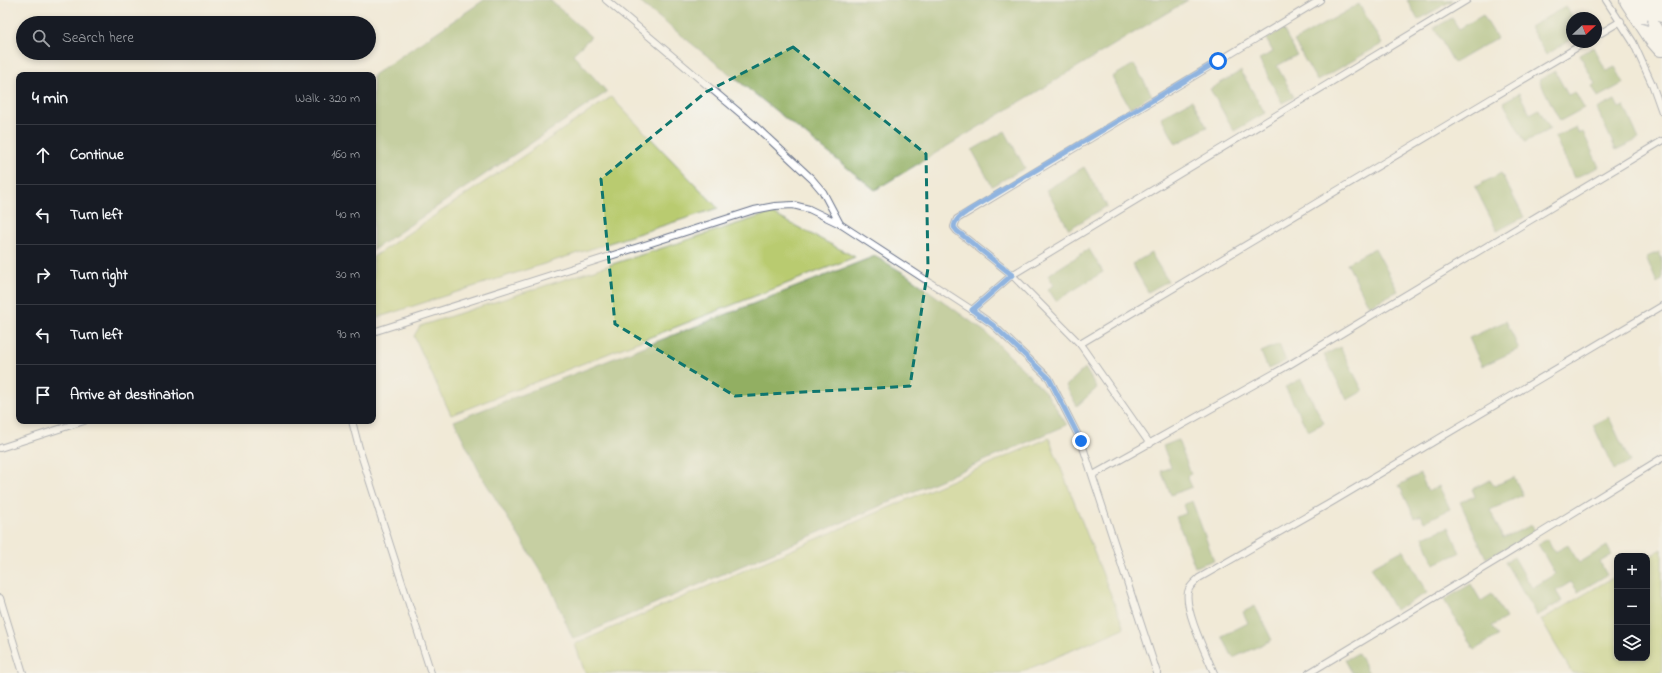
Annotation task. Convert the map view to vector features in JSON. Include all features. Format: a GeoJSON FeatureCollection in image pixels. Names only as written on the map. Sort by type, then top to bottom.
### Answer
{"type":"FeatureCollection","features":[{"type":"Feature","properties":{"kind":"highway"},"geometry":{"type":"LineString","coordinates":[[1631,0],[1655,37],[1662,45]]}},
{"type":"Feature","properties":{"kind":"highway"},"geometry":{"type":"LineString","coordinates":[[1654,0],[1662,11]]}},
{"type":"Feature","properties":{"kind":"lane"},"geometry":{"type":"LineString","coordinates":[[606,0],[753,124],[812,178],[823,192],[840,224]]}},
{"type":"Feature","properties":{"kind":"lane"},"geometry":{"type":"LineString","coordinates":[[1150,444],[1080,344],[1012,275],[957,231],[954,227],[957,219],[1320,0]]}},
{"type":"Feature","properties":{"kind":"lane"},"geometry":{"type":"LineString","coordinates":[[972,310],[1012,275],[1467,0]]}},
{"type":"Feature","properties":{"kind":"lane"},"geometry":{"type":"LineString","coordinates":[[1606,0],[1621,21],[1633,42],[1652,84],[1662,112]]}},
{"type":"Feature","properties":{"kind":"lane"},"geometry":{"type":"LineString","coordinates":[[1602,32],[1621,21]]}},
{"type":"Feature","properties":{"kind":"lane"},"geometry":{"type":"LineString","coordinates":[[1080,344],[1576,48]]}},
{"type":"Feature","properties":{"kind":"lane"},"geometry":{"type":"LineString","coordinates":[[1093,476],[1289,365],[1662,141]]}},
{"type":"Feature","properties":{"kind":"lane"},"geometry":{"type":"LineString","coordinates":[[376,331],[754,210],[775,206],[793,205],[809,209],[840,224],[972,310],[993,325],[1049,378],[1081,441],[1157,673]]}},
{"type":"Feature","properties":{"kind":"lane"},"geometry":{"type":"LineString","coordinates":[[1214,673],[1198,634],[1188,603],[1188,592],[1199,578],[1332,502],[1662,306]]}},
{"type":"Feature","properties":{"kind":"lane"},"geometry":{"type":"LineString","coordinates":[[0,448],[75,424]]}},
{"type":"Feature","properties":{"kind":"lane"},"geometry":{"type":"LineString","coordinates":[[353,424],[359,448],[431,673]]}},
{"type":"Feature","properties":{"kind":"lane"},"geometry":{"type":"LineString","coordinates":[[1309,673],[1662,458]]}},
{"type":"Feature","properties":{"kind":"lane"},"geometry":{"type":"LineString","coordinates":[[0,598],[23,673]]}},
{"type":"Feature","properties":{"kind":"highlighted area"},"geometry":{"type":"Polygon","coordinates":[[[793,47],[926,154],[928,268],[910,386],[735,396],[615,324],[601,179],[706,92],[793,47]]]}},
{"type":"Feature","properties":{"kind":"green space"},"geometry":{"type":"Polygon","coordinates":[[[484,0],[550,0],[591,37],[573,54],[607,92],[376,248],[376,73],[484,0]]]}},
{"type":"Feature","properties":{"kind":"green space"},"geometry":{"type":"Polygon","coordinates":[[[637,0],[1188,0],[875,190],[637,0]]]}},
{"type":"Feature","properties":{"kind":"green space"},"geometry":{"type":"Polygon","coordinates":[[[1407,0],[1453,0],[1418,20],[1407,0]]]}},
{"type":"Feature","properties":{"kind":"green space"},"geometry":{"type":"Polygon","coordinates":[[[1359,4],[1382,44],[1317,81],[1294,41],[1359,4]]]}},
{"type":"Feature","properties":{"kind":"green space"},"geometry":{"type":"Polygon","coordinates":[[[1566,6],[1570,12],[1566,12],[1566,43],[1546,55],[1530,27],[1566,6]]]}},
{"type":"Feature","properties":{"kind":"green space"},"geometry":{"type":"Polygon","coordinates":[[[1483,15],[1497,38],[1454,63],[1434,28],[1452,18],[1459,29],[1483,15]]]}},
{"type":"Feature","properties":{"kind":"green space"},"geometry":{"type":"Polygon","coordinates":[[[1283,29],[1297,55],[1277,66],[1294,97],[1282,103],[1259,59],[1273,52],[1266,39],[1283,29]]]}},
{"type":"Feature","properties":{"kind":"green space"},"geometry":{"type":"Polygon","coordinates":[[[1594,48],[1606,71],[1615,67],[1624,83],[1598,97],[1592,86],[1595,84],[1580,55],[1594,48]]]}},
{"type":"Feature","properties":{"kind":"green space"},"geometry":{"type":"Polygon","coordinates":[[[1134,64],[1152,95],[1130,108],[1112,77],[1134,64]]]}},
{"type":"Feature","properties":{"kind":"green space"},"geometry":{"type":"Polygon","coordinates":[[[1241,71],[1265,113],[1234,131],[1210,89],[1241,71]]]}},
{"type":"Feature","properties":{"kind":"green space"},"geometry":{"type":"Polygon","coordinates":[[[1555,71],[1568,95],[1575,92],[1584,108],[1560,121],[1539,80],[1555,71]]]}},
{"type":"Feature","properties":{"kind":"green space"},"geometry":{"type":"Polygon","coordinates":[[[1519,93],[1530,114],[1539,109],[1550,129],[1525,142],[1503,102],[1519,93]]]}},
{"type":"Feature","properties":{"kind":"green space"},"geometry":{"type":"Polygon","coordinates":[[[611,97],[718,208],[376,318],[376,255],[611,97]]]}},
{"type":"Feature","properties":{"kind":"green space"},"geometry":{"type":"Polygon","coordinates":[[[1192,100],[1207,127],[1176,144],[1161,117],[1192,100]]]}},
{"type":"Feature","properties":{"kind":"green space"},"geometry":{"type":"Polygon","coordinates":[[[1615,100],[1619,108],[1624,106],[1639,139],[1616,150],[1597,109],[1615,100]]]}},
{"type":"Feature","properties":{"kind":"green space"},"geometry":{"type":"Polygon","coordinates":[[[1576,127],[1579,134],[1583,132],[1599,167],[1574,178],[1555,137],[1576,127]]]}},
{"type":"Feature","properties":{"kind":"green space"},"geometry":{"type":"Polygon","coordinates":[[[1005,131],[1025,168],[992,186],[972,150],[1005,131]]]}},
{"type":"Feature","properties":{"kind":"green space"},"geometry":{"type":"Polygon","coordinates":[[[1084,167],[1107,206],[1069,229],[1046,190],[1084,167]]]}},
{"type":"Feature","properties":{"kind":"green space"},"geometry":{"type":"Polygon","coordinates":[[[1501,173],[1524,217],[1497,231],[1475,187],[1501,173]]]}},
{"type":"Feature","properties":{"kind":"green space"},"geometry":{"type":"Polygon","coordinates":[[[771,213],[855,257],[451,415],[414,336],[420,326],[771,213]]]}},
{"type":"Feature","properties":{"kind":"green space"},"geometry":{"type":"Polygon","coordinates":[[[1375,248],[1398,291],[1369,306],[1347,263],[1375,248]]]}},
{"type":"Feature","properties":{"kind":"green space"},"geometry":{"type":"Polygon","coordinates":[[[1089,249],[1103,272],[1056,301],[1048,289],[1054,285],[1048,275],[1089,249]]]}},
{"type":"Feature","properties":{"kind":"green space"},"geometry":{"type":"Polygon","coordinates":[[[1659,252],[1662,259],[1662,280],[1657,283],[1646,257],[1659,252]]]}},
{"type":"Feature","properties":{"kind":"green space"},"geometry":{"type":"Polygon","coordinates":[[[1151,253],[1168,281],[1148,292],[1132,264],[1151,253]]]}},
{"type":"Feature","properties":{"kind":"green space"},"geometry":{"type":"Polygon","coordinates":[[[875,256],[907,275],[988,334],[1047,394],[1067,425],[573,639],[550,586],[482,477],[454,421],[875,256]]]}},
{"type":"Feature","properties":{"kind":"green space"},"geometry":{"type":"Polygon","coordinates":[[[1506,321],[1519,349],[1482,366],[1469,338],[1506,321]]]}},
{"type":"Feature","properties":{"kind":"green space"},"geometry":{"type":"Polygon","coordinates":[[[1279,344],[1286,361],[1268,369],[1261,352],[1279,344]]]}},
{"type":"Feature","properties":{"kind":"green space"},"geometry":{"type":"Polygon","coordinates":[[[1340,347],[1363,391],[1347,400],[1324,355],[1340,347]]]}},
{"type":"Feature","properties":{"kind":"green space"},"geometry":{"type":"Polygon","coordinates":[[[1085,368],[1097,388],[1077,406],[1066,386],[1085,368]]]}},
{"type":"Feature","properties":{"kind":"green space"},"geometry":{"type":"Polygon","coordinates":[[[1301,379],[1324,423],[1308,431],[1285,387],[1301,379]]]}},
{"type":"Feature","properties":{"kind":"green space"},"geometry":{"type":"Polygon","coordinates":[[[1609,417],[1630,462],[1614,470],[1593,425],[1609,417]]]}},
{"type":"Feature","properties":{"kind":"green space"},"geometry":{"type":"Polygon","coordinates":[[[1049,438],[1124,628],[1019,673],[585,673],[575,644],[1049,438]]]}},
{"type":"Feature","properties":{"kind":"green space"},"geometry":{"type":"Polygon","coordinates":[[[1178,440],[1191,474],[1187,476],[1192,487],[1171,495],[1161,471],[1171,467],[1163,446],[1178,440]]]}},
{"type":"Feature","properties":{"kind":"green space"},"geometry":{"type":"Polygon","coordinates":[[[1420,474],[1428,491],[1439,486],[1450,509],[1424,522],[1421,515],[1415,518],[1399,485],[1420,474]]]}},
{"type":"Feature","properties":{"kind":"green space"},"geometry":{"type":"Polygon","coordinates":[[[1514,477],[1523,495],[1490,510],[1503,538],[1532,525],[1536,534],[1486,558],[1460,502],[1475,496],[1472,489],[1490,480],[1494,486],[1514,477]]]}},
{"type":"Feature","properties":{"kind":"green space"},"geometry":{"type":"Polygon","coordinates":[[[1192,501],[1214,560],[1195,567],[1176,517],[1186,513],[1183,505],[1192,501]]]}},
{"type":"Feature","properties":{"kind":"green space"},"geometry":{"type":"Polygon","coordinates":[[[1449,527],[1460,553],[1434,564],[1423,537],[1449,527]]]}},
{"type":"Feature","properties":{"kind":"green space"},"geometry":{"type":"Polygon","coordinates":[[[1547,539],[1555,552],[1568,545],[1579,563],[1607,546],[1612,555],[1600,562],[1607,575],[1578,592],[1571,582],[1556,591],[1562,601],[1537,616],[1505,562],[1514,557],[1532,588],[1555,574],[1538,544],[1547,539]]]}},
{"type":"Feature","properties":{"kind":"green space"},"geometry":{"type":"Polygon","coordinates":[[[1662,549],[1662,673],[1572,673],[1541,620],[1614,577],[1614,661],[1650,661],[1650,556],[1662,549]]]}},
{"type":"Feature","properties":{"kind":"green space"},"geometry":{"type":"Polygon","coordinates":[[[1403,550],[1427,593],[1395,610],[1371,567],[1403,550]]]}},
{"type":"Feature","properties":{"kind":"green space"},"geometry":{"type":"Polygon","coordinates":[[[1471,584],[1481,601],[1492,594],[1506,618],[1492,626],[1498,636],[1474,650],[1444,600],[1471,584]]]}},
{"type":"Feature","properties":{"kind":"green space"},"geometry":{"type":"Polygon","coordinates":[[[1255,606],[1272,640],[1233,658],[1222,636],[1248,623],[1243,612],[1255,606]]]}},
{"type":"Feature","properties":{"kind":"green space"},"geometry":{"type":"Polygon","coordinates":[[[1358,653],[1369,673],[1352,673],[1345,660],[1358,653]]]}},
{"type":"Feature","properties":{"kind":"route"},"geometry":{"type":"LineString","coordinates":[[1081,441],[1049,378],[993,325],[972,310],[1012,275],[957,231],[954,227],[955,223],[957,219],[968,211],[1218,61]]}}]}
